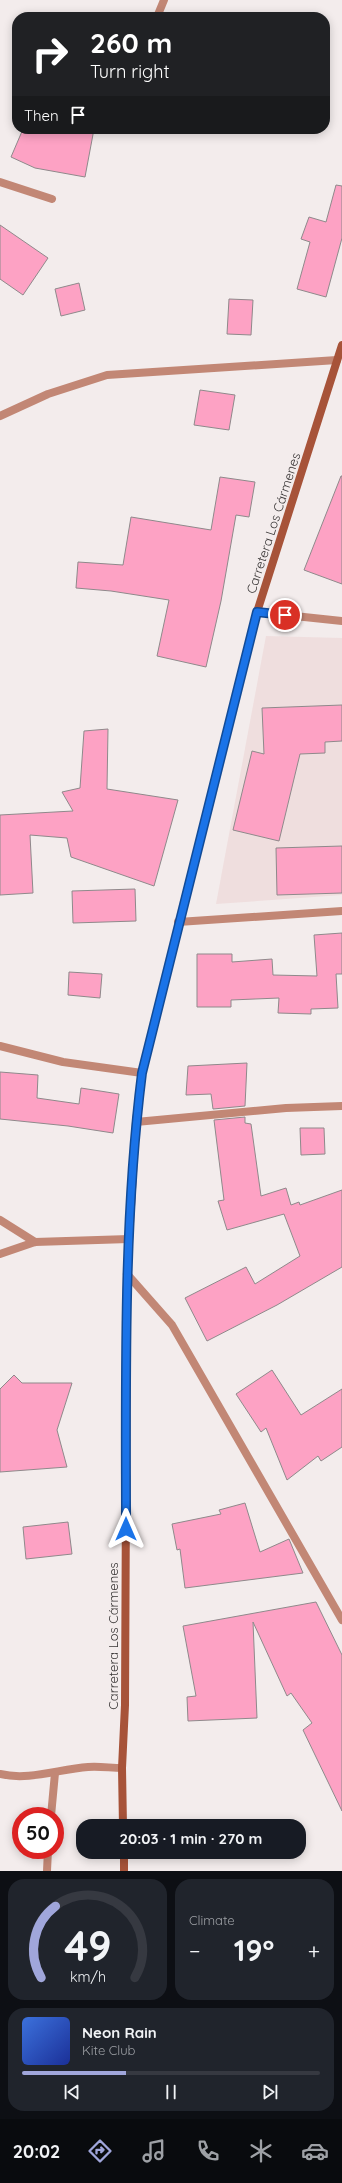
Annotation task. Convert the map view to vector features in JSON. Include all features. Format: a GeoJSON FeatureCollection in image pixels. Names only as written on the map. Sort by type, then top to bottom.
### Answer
{"type":"FeatureCollection","features":[{"type":"Feature","properties":{"kind":"main road","name":"Carretera Los Cármenes"},"geometry":{"type":"LineString","coordinates":[[123,1819],[122,1768],[125,1697],[127,1274],[136,1122],[142,1073],[178,922],[257,612],[342,345]]}},
{"type":"Feature","properties":{"kind":"main road"},"geometry":{"type":"LineString","coordinates":[[124,1859],[124,1871]]}},
{"type":"Feature","properties":{"kind":"street"},"geometry":{"type":"LineString","coordinates":[[159,12],[164,0]]}},
{"type":"Feature","properties":{"kind":"street"},"geometry":{"type":"LineString","coordinates":[[0,182],[52,199]]}},
{"type":"Feature","properties":{"kind":"street"},"geometry":{"type":"LineString","coordinates":[[0,416],[48,394],[107,375],[337,360]]}},
{"type":"Feature","properties":{"kind":"street"},"geometry":{"type":"LineString","coordinates":[[257,612],[342,621]]}},
{"type":"Feature","properties":{"kind":"street"},"geometry":{"type":"LineString","coordinates":[[178,922],[342,911]]}},
{"type":"Feature","properties":{"kind":"street"},"geometry":{"type":"LineString","coordinates":[[0,1046],[63,1062],[142,1073]]}},
{"type":"Feature","properties":{"kind":"street"},"geometry":{"type":"LineString","coordinates":[[136,1122],[286,1108],[342,1106]]}},
{"type":"Feature","properties":{"kind":"street"},"geometry":{"type":"LineString","coordinates":[[0,1220],[35,1242]]}},
{"type":"Feature","properties":{"kind":"street"},"geometry":{"type":"LineString","coordinates":[[0,1254],[35,1242],[129,1240]]}},
{"type":"Feature","properties":{"kind":"street"},"geometry":{"type":"LineString","coordinates":[[127,1274],[172,1325],[342,1620]]}},
{"type":"Feature","properties":{"kind":"street"},"geometry":{"type":"LineString","coordinates":[[0,1774],[11,1777],[56,1773],[88,1767],[122,1768]]}},
{"type":"Feature","properties":{"kind":"street"},"geometry":{"type":"LineString","coordinates":[[52,1807],[56,1773]]}},
{"type":"Feature","properties":{"kind":"street"},"geometry":{"type":"LineString","coordinates":[[47,1871],[48,1859]]}},
{"type":"Feature","properties":{"kind":"shaded area"},"geometry":{"type":"Polygon","coordinates":[[[266,636],[342,638],[342,895],[216,904],[266,636]]]}},
{"type":"Feature","properties":{"kind":"building"},"geometry":{"type":"Polygon","coordinates":[[[21,134],[93,134],[85,177],[35,168],[11,157],[21,134]]]}},
{"type":"Feature","properties":{"kind":"building"},"geometry":{"type":"Polygon","coordinates":[[[336,185],[342,186],[342,238],[326,297],[297,289],[310,242],[301,239],[309,217],[326,222],[336,185]]]}},
{"type":"Feature","properties":{"kind":"building"},"geometry":{"type":"Polygon","coordinates":[[[0,225],[48,258],[23,295],[0,279],[0,225]]]}},
{"type":"Feature","properties":{"kind":"building"},"geometry":{"type":"Polygon","coordinates":[[[79,283],[85,310],[61,316],[55,289],[79,283]]]}},
{"type":"Feature","properties":{"kind":"building"},"geometry":{"type":"Polygon","coordinates":[[[229,299],[253,300],[251,335],[227,334],[229,299]]]}},
{"type":"Feature","properties":{"kind":"building"},"geometry":{"type":"Polygon","coordinates":[[[200,390],[235,395],[229,430],[194,425],[200,390]]]}},
{"type":"Feature","properties":{"kind":"building"},"geometry":{"type":"Polygon","coordinates":[[[342,476],[342,584],[304,570],[342,476]]]}},
{"type":"Feature","properties":{"kind":"building"},"geometry":{"type":"Polygon","coordinates":[[[220,477],[255,482],[249,517],[236,515],[221,601],[206,667],[157,656],[169,600],[111,591],[76,588],[78,562],[123,565],[131,517],[211,530],[220,477]]]}},
{"type":"Feature","properties":{"kind":"building"},"geometry":{"type":"Polygon","coordinates":[[[342,705],[342,741],[325,742],[325,753],[300,754],[279,841],[233,830],[252,751],[264,754],[262,708],[342,705]]]}},
{"type":"Feature","properties":{"kind":"building"},"geometry":{"type":"Polygon","coordinates":[[[108,729],[107,789],[178,800],[154,886],[71,857],[67,838],[30,835],[33,893],[0,895],[0,815],[73,811],[62,792],[80,788],[84,731],[108,729]]]}},
{"type":"Feature","properties":{"kind":"building"},"geometry":{"type":"Polygon","coordinates":[[[342,846],[342,893],[277,895],[276,848],[342,846]]]}},
{"type":"Feature","properties":{"kind":"building"},"geometry":{"type":"Polygon","coordinates":[[[135,889],[136,921],[73,923],[72,891],[135,889]]]}},
{"type":"Feature","properties":{"kind":"building"},"geometry":{"type":"Polygon","coordinates":[[[342,933],[342,974],[336,974],[338,1008],[311,1009],[311,1014],[278,1013],[279,998],[231,1000],[231,1007],[197,1007],[197,954],[232,954],[232,962],[272,959],[273,975],[317,976],[314,935],[342,933]]]}},
{"type":"Feature","properties":{"kind":"building"},"geometry":{"type":"Polygon","coordinates":[[[69,972],[102,974],[100,998],[68,995],[69,972]]]}},
{"type":"Feature","properties":{"kind":"building"},"geometry":{"type":"Polygon","coordinates":[[[247,1063],[245,1106],[213,1109],[211,1094],[186,1095],[188,1066],[247,1063]]]}},
{"type":"Feature","properties":{"kind":"building"},"geometry":{"type":"Polygon","coordinates":[[[0,1072],[38,1075],[37,1098],[79,1104],[81,1088],[119,1094],[113,1133],[68,1126],[0,1119],[0,1072]]]}},
{"type":"Feature","properties":{"kind":"building"},"geometry":{"type":"Polygon","coordinates":[[[245,1117],[245,1123],[251,1124],[261,1196],[286,1188],[291,1205],[299,1202],[300,1205],[342,1190],[342,1267],[277,1305],[207,1341],[185,1298],[246,1267],[255,1284],[300,1256],[284,1214],[227,1230],[218,1201],[224,1200],[214,1120],[245,1117]]]}},
{"type":"Feature","properties":{"kind":"building"},"geometry":{"type":"Polygon","coordinates":[[[300,1128],[324,1128],[325,1154],[301,1155],[300,1128]]]}},
{"type":"Feature","properties":{"kind":"building"},"geometry":{"type":"Polygon","coordinates":[[[272,1370],[301,1415],[342,1389],[342,1447],[321,1461],[318,1456],[287,1480],[266,1428],[261,1432],[236,1394],[272,1370]]]}},
{"type":"Feature","properties":{"kind":"building"},"geometry":{"type":"Polygon","coordinates":[[[14,1375],[22,1383],[72,1383],[57,1430],[67,1467],[0,1472],[0,1389],[14,1375]]]}},
{"type":"Feature","properties":{"kind":"building"},"geometry":{"type":"Polygon","coordinates":[[[245,1503],[260,1552],[289,1539],[303,1573],[185,1588],[180,1549],[177,1550],[172,1524],[221,1514],[219,1510],[245,1503]]]}},
{"type":"Feature","properties":{"kind":"building"},"geometry":{"type":"Polygon","coordinates":[[[68,1522],[72,1554],[26,1559],[23,1527],[68,1522]]]}},
{"type":"Feature","properties":{"kind":"building"},"geometry":{"type":"Polygon","coordinates":[[[316,1602],[342,1655],[342,1811],[303,1730],[312,1723],[291,1693],[287,1696],[253,1622],[257,1718],[188,1721],[187,1697],[196,1696],[183,1626],[316,1602]]]}},
{"type":"Feature","properties":{"kind":"route"},"geometry":{"type":"LineString","coordinates":[[126,1529],[127,1274],[136,1122],[142,1073],[178,922],[257,612],[285,615]]}}]}
